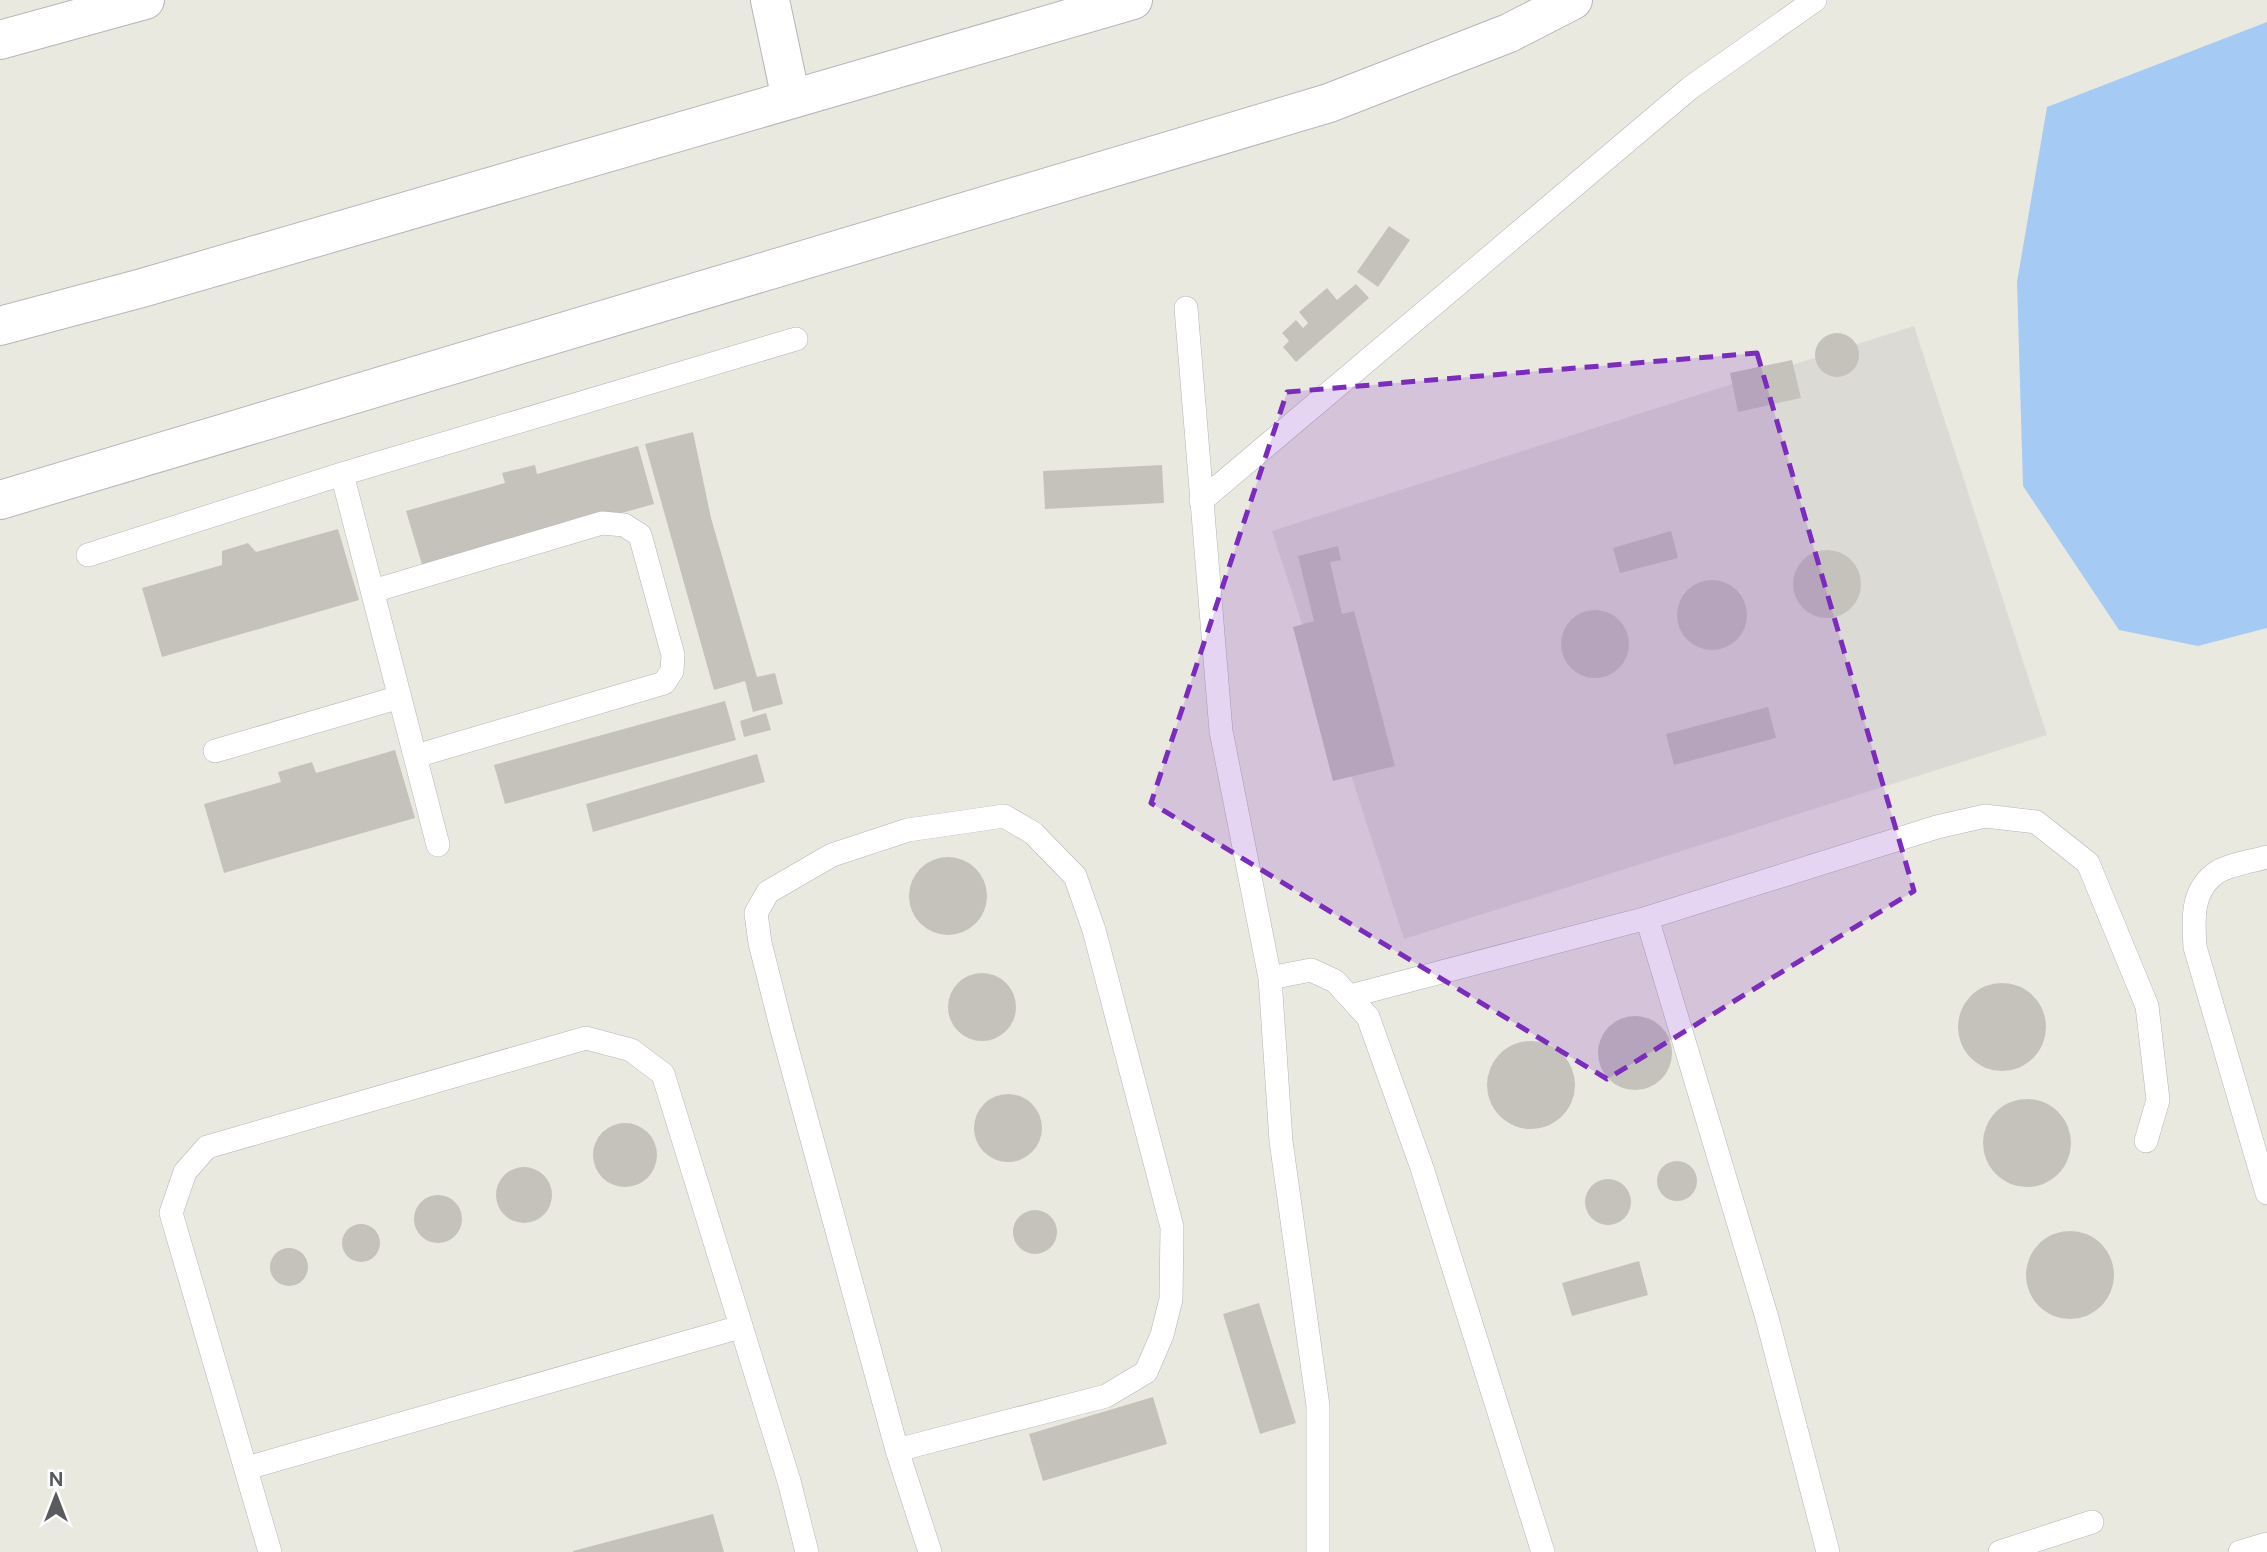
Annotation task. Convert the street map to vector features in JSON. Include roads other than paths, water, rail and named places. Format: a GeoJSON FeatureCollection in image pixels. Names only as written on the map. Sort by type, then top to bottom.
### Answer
{"type":"FeatureCollection","features":[{"type":"Feature","properties":{"kind":"main road"},"geometry":{"type":"LineString","coordinates":[[0,40],[145,0]]}},
{"type":"Feature","properties":{"kind":"main road"},"geometry":{"type":"LineString","coordinates":[[770,0],[791,99]]}},
{"type":"Feature","properties":{"kind":"main road"},"geometry":{"type":"LineString","coordinates":[[0,326],[142,288],[1133,0]]}},
{"type":"Feature","properties":{"kind":"main road"},"geometry":{"type":"LineString","coordinates":[[0,499],[1329,103],[1509,33],[1573,0]]}},
{"type":"Feature","properties":{"kind":"lane"},"geometry":{"type":"LineString","coordinates":[[1201,501],[1690,88],[1815,0]]}},
{"type":"Feature","properties":{"kind":"lane"},"geometry":{"type":"LineString","coordinates":[[1186,308],[1221,732],[1270,978],[1281,1141],[1318,1406],[1318,1552]]}},
{"type":"Feature","properties":{"kind":"lane"},"geometry":{"type":"LineString","coordinates":[[88,555],[342,474],[796,339]]}},
{"type":"Feature","properties":{"kind":"lane"},"geometry":{"type":"LineString","coordinates":[[342,474],[438,845]]}},
{"type":"Feature","properties":{"kind":"lane"},"geometry":{"type":"LineString","coordinates":[[373,591],[602,523],[624,525],[640,536],[673,655],[672,671],[664,683],[416,756]]}},
{"type":"Feature","properties":{"kind":"lane"},"geometry":{"type":"LineString","coordinates":[[215,751],[400,697]]}},
{"type":"Feature","properties":{"kind":"lane"},"geometry":{"type":"LineString","coordinates":[[897,1450],[1106,1396],[1146,1371],[1162,1335],[1171,1299],[1172,1227],[1090,919],[1075,876],[1033,833],[1004,816],[908,830],[832,855],[768,892],[756,913],[760,943],[780,1026],[897,1450],[930,1552]]}},
{"type":"Feature","properties":{"kind":"lane"},"geometry":{"type":"LineString","coordinates":[[1350,996],[1647,918],[1937,827],[1985,816],[2036,822],[2088,863],[2147,1006],[2158,1100],[2146,1141]]}},
{"type":"Feature","properties":{"kind":"lane"},"geometry":{"type":"LineString","coordinates":[[2267,857],[2219,871],[2203,887],[2193,912],[2195,947],[2267,1193]]}},
{"type":"Feature","properties":{"kind":"lane"},"geometry":{"type":"LineString","coordinates":[[1647,918],[1767,1318],[1828,1552]]}},
{"type":"Feature","properties":{"kind":"lane"},"geometry":{"type":"LineString","coordinates":[[1270,978],[1311,970],[1335,981],[1368,1017],[1418,1156],[1543,1552]]}},
{"type":"Feature","properties":{"kind":"lane"},"geometry":{"type":"LineString","coordinates":[[270,1552],[171,1213],[185,1172],[208,1147],[586,1038],[631,1049],[663,1074],[789,1481],[807,1552]]}},
{"type":"Feature","properties":{"kind":"lane"},"geometry":{"type":"LineString","coordinates":[[247,1468],[740,1327]]}},
{"type":"Feature","properties":{"kind":"lane"},"geometry":{"type":"LineString","coordinates":[[2000,1552],[2092,1522]]}},
{"type":"Feature","properties":{"kind":"lane"},"geometry":{"type":"LineString","coordinates":[[2240,1552],[2267,1544]]}},
{"type":"Feature","properties":{"kind":"water"},"geometry":{"type":"Polygon","coordinates":[[[2267,22],[2267,628],[2198,646],[2119,630],[2023,486],[2017,282],[2047,107],[2267,22]]]}}]}
